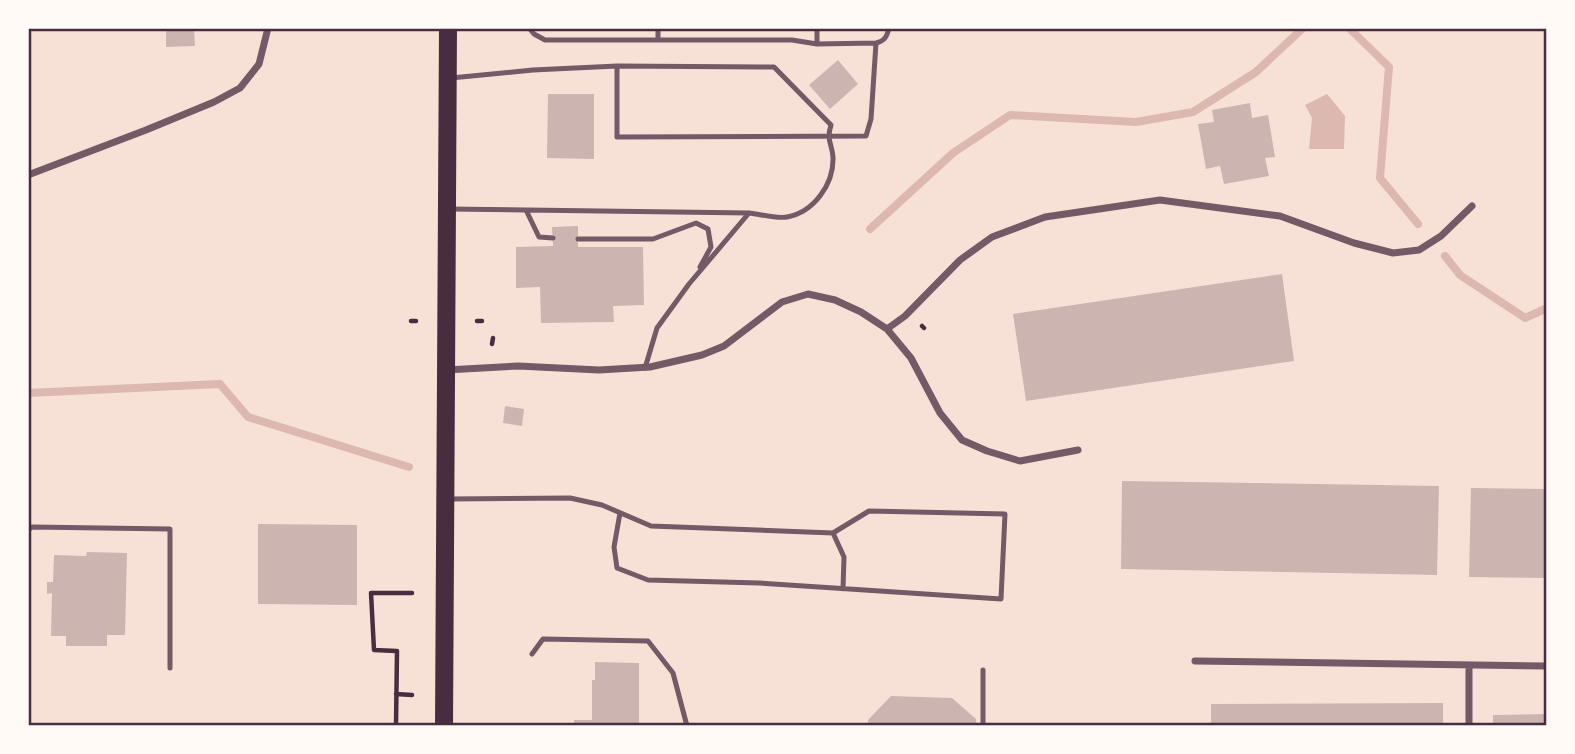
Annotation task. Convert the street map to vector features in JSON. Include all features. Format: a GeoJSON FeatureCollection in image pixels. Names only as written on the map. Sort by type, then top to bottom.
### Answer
{"type":"FeatureCollection","features":[{"type":"Feature","properties":{"kind":"main road"},"geometry":{"type":"LineString","coordinates":[[443,726],[448,28]]}},
{"type":"Feature","properties":{"kind":"street"},"geometry":{"type":"LineString","coordinates":[[28,175],[146,130],[214,102],[240,88],[259,64],[268,28]]}},
{"type":"Feature","properties":{"kind":"street"},"geometry":{"type":"LineString","coordinates":[[887,329],[905,316],[960,260],[992,237],[1045,217],[1160,200],[1280,216],[1354,243],[1393,253],[1419,250],[1441,236],[1472,206]]}},
{"type":"Feature","properties":{"kind":"street"},"geometry":{"type":"LineString","coordinates":[[446,370],[518,366],[599,370],[645,368],[702,355],[724,346],[782,302],[808,294],[835,300],[862,312],[887,329],[911,358],[940,413],[962,440],[1020,461],[1078,450]]}},
{"type":"Feature","properties":{"kind":"street"},"geometry":{"type":"LineString","coordinates":[[1195,661],[1547,666]]}},
{"type":"Feature","properties":{"kind":"street"},"geometry":{"type":"LineString","coordinates":[[1469,665],[1469,726]]}},
{"type":"Feature","properties":{"kind":"lane"},"geometry":{"type":"LineString","coordinates":[[529,28],[545,40],[792,40],[817,44],[882,42],[887,36],[888,28]]}},
{"type":"Feature","properties":{"kind":"lane"},"geometry":{"type":"LineString","coordinates":[[658,28],[658,39]]}},
{"type":"Feature","properties":{"kind":"lane"},"geometry":{"type":"LineString","coordinates":[[817,28],[817,44]]}},
{"type":"Feature","properties":{"kind":"lane"},"geometry":{"type":"LineString","coordinates":[[617,66],[617,138],[866,136],[871,119],[876,43]]}},
{"type":"Feature","properties":{"kind":"lane"},"geometry":{"type":"LineString","coordinates":[[447,209],[749,212],[786,218],[812,206],[829,181],[833,157],[827,136],[831,125],[774,66],[617,66],[448,78]]}},
{"type":"Feature","properties":{"kind":"lane"},"geometry":{"type":"LineString","coordinates":[[526,210],[539,237],[553,238]]}},
{"type":"Feature","properties":{"kind":"lane"},"geometry":{"type":"LineString","coordinates":[[645,368],[657,328],[693,279],[749,212]]}},
{"type":"Feature","properties":{"kind":"lane"},"geometry":{"type":"LineString","coordinates":[[578,239],[653,239],[696,223],[708,229],[711,247],[693,279]]}},
{"type":"Feature","properties":{"kind":"lane"},"geometry":{"type":"LineString","coordinates":[[445,499],[569,498],[602,505],[651,526],[833,533],[869,511],[1005,514],[1001,599],[759,583],[648,580],[617,568],[614,547],[620,513]]}},
{"type":"Feature","properties":{"kind":"lane"},"geometry":{"type":"LineString","coordinates":[[30,528],[170,530],[170,668]]}},
{"type":"Feature","properties":{"kind":"lane"},"geometry":{"type":"LineString","coordinates":[[833,533],[844,557],[843,589]]}},
{"type":"Feature","properties":{"kind":"lane"},"geometry":{"type":"LineString","coordinates":[[532,654],[543,639],[648,641],[673,673],[687,726]]}},
{"type":"Feature","properties":{"kind":"lane"},"geometry":{"type":"LineString","coordinates":[[983,670],[983,726]]}},
{"type":"Feature","properties":{"kind":"path"},"geometry":{"type":"LineString","coordinates":[[396,726],[397,651],[374,650],[371,593],[412,593]]}},
{"type":"Feature","properties":{"kind":"path"},"geometry":{"type":"LineString","coordinates":[[396,694],[412,695]]}},
{"type":"Feature","properties":{"kind":"shaded area"},"geometry":{"type":"Polygon","coordinates":[[[1327,94],[1345,116],[1344,149],[1309,149],[1312,118],[1305,105],[1327,94]]]}},
{"type":"Feature","properties":{"kind":"building"},"geometry":{"type":"Polygon","coordinates":[[[166,28],[194,28],[195,46],[166,47],[166,28]]]}},
{"type":"Feature","properties":{"kind":"building"},"geometry":{"type":"Polygon","coordinates":[[[838,60],[858,84],[830,109],[809,85],[838,60]]]}},
{"type":"Feature","properties":{"kind":"building"},"geometry":{"type":"Polygon","coordinates":[[[548,94],[594,94],[594,159],[547,158],[548,94]]]}},
{"type":"Feature","properties":{"kind":"building"},"geometry":{"type":"Polygon","coordinates":[[[1250,103],[1252,118],[1268,115],[1275,157],[1265,158],[1269,176],[1224,184],[1220,166],[1206,169],[1198,124],[1214,122],[1212,110],[1250,103]]]}},
{"type":"Feature","properties":{"kind":"building"},"geometry":{"type":"Polygon","coordinates":[[[578,226],[578,247],[643,247],[644,305],[613,306],[614,322],[541,323],[540,287],[516,288],[516,247],[553,246],[552,227],[578,226]]]}},
{"type":"Feature","properties":{"kind":"building"},"geometry":{"type":"Polygon","coordinates":[[[1282,274],[1294,361],[1026,401],[1013,314],[1282,274]]]}},
{"type":"Feature","properties":{"kind":"building"},"geometry":{"type":"Polygon","coordinates":[[[505,406],[524,409],[522,426],[503,423],[505,406]]]}},
{"type":"Feature","properties":{"kind":"building"},"geometry":{"type":"Polygon","coordinates":[[[1122,481],[1439,486],[1437,575],[1121,569],[1122,481]]]}},
{"type":"Feature","properties":{"kind":"building"},"geometry":{"type":"Polygon","coordinates":[[[1471,488],[1547,489],[1547,578],[1469,577],[1471,488]]]}},
{"type":"Feature","properties":{"kind":"building"},"geometry":{"type":"Polygon","coordinates":[[[258,524],[357,525],[357,605],[258,604],[258,524]]]}},
{"type":"Feature","properties":{"kind":"building"},"geometry":{"type":"Polygon","coordinates":[[[87,552],[127,553],[125,635],[107,635],[107,646],[66,646],[66,636],[51,636],[52,593],[47,594],[47,582],[53,582],[54,555],[86,556],[87,552]]]}},
{"type":"Feature","properties":{"kind":"building"},"geometry":{"type":"Polygon","coordinates":[[[595,662],[639,663],[639,726],[574,726],[574,720],[592,720],[595,662]]]}},
{"type":"Feature","properties":{"kind":"building"},"geometry":{"type":"Polygon","coordinates":[[[891,696],[952,698],[976,719],[976,726],[868,726],[868,720],[891,696]]]}},
{"type":"Feature","properties":{"kind":"building"},"geometry":{"type":"Polygon","coordinates":[[[1443,703],[1443,726],[1211,726],[1211,704],[1443,703]]]}},
{"type":"Feature","properties":{"kind":"building"},"geometry":{"type":"Polygon","coordinates":[[[1547,714],[1547,726],[1493,726],[1493,715],[1547,714]]]}},
{"type":"Feature","properties":{"kind":"waterway"},"geometry":{"type":"LineString","coordinates":[[870,229],[953,153],[1010,115],[1136,122],[1193,112],[1256,72],[1303,28]]}},
{"type":"Feature","properties":{"kind":"waterway"},"geometry":{"type":"LineString","coordinates":[[1349,28],[1389,67],[1380,178],[1418,224]]}},
{"type":"Feature","properties":{"kind":"waterway"},"geometry":{"type":"LineString","coordinates":[[1445,256],[1460,275],[1525,318],[1547,308]]}},
{"type":"Feature","properties":{"kind":"waterway"},"geometry":{"type":"LineString","coordinates":[[28,393],[220,384],[248,417],[409,467]]}}]}
